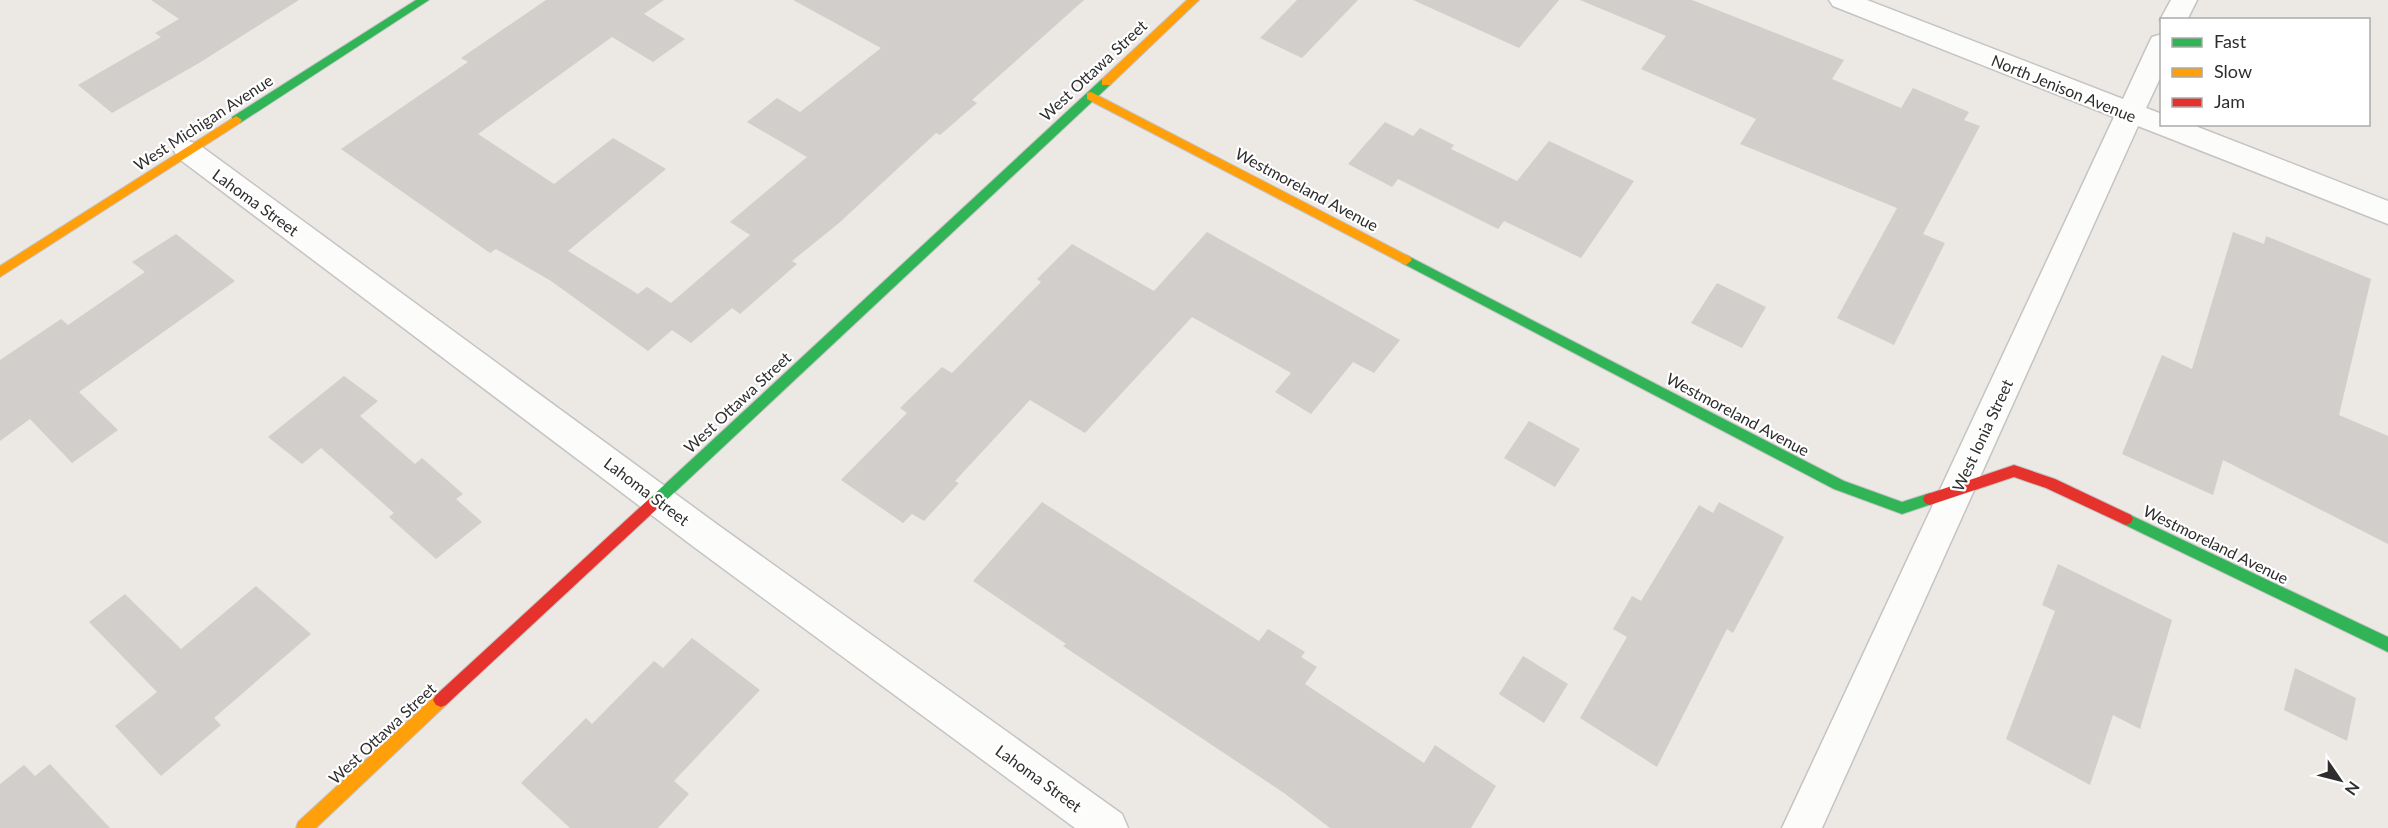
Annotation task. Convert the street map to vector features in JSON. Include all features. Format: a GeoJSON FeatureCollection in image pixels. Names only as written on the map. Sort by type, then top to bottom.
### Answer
{"type":"FeatureCollection","features":[{"type":"Feature","properties":{"kind":"street","name":"West Michigan Avenue"},"geometry":{"type":"LineString","coordinates":[[0,272],[424,0]]}},
{"type":"Feature","properties":{"kind":"street","name":"West Ottawa Street"},"geometry":{"type":"LineString","coordinates":[[304,828],[1194,0]]}},
{"type":"Feature","properties":{"kind":"street","name":"North Jenison Avenue"},"geometry":{"type":"LineString","coordinates":[[1842,0],[2160,125]]}},
{"type":"Feature","properties":{"kind":"street","name":"West Ionia Street"},"geometry":{"type":"LineString","coordinates":[[1802,828],[2160,47]]}},
{"type":"Feature","properties":{"kind":"street","name":"Westmoreland Avenue"},"geometry":{"type":"LineString","coordinates":[[1090,96],[1839,485],[1902,508],[2014,471],[2050,483],[2388,645]]}},
{"type":"Feature","properties":{"kind":"street","name":"North Jenison Avenue"},"geometry":{"type":"LineString","coordinates":[[2162,126],[2388,213]]}},
{"type":"Feature","properties":{"kind":"street","name":"Lahoma Street"},"geometry":{"type":"LineString","coordinates":[[188,151],[1108,828]]}},
{"type":"Feature","properties":{"kind":"building"},"geometry":{"type":"Polygon","coordinates":[[[151,0],[299,0],[199,63],[112,113],[78,85],[161,37],[155,33],[179,19],[151,0]]]}},
{"type":"Feature","properties":{"kind":"building"},"geometry":{"type":"Polygon","coordinates":[[[546,0],[664,0],[644,14],[685,39],[653,62],[612,37],[478,134],[554,184],[613,138],[666,169],[568,251],[638,294],[647,287],[671,303],[750,235],[730,222],[807,157],[747,122],[777,98],[800,112],[881,48],[793,0],[1084,0],[972,100],[977,103],[940,135],[936,133],[839,223],[792,261],[797,264],[740,314],[732,308],[691,343],[672,330],[648,351],[551,281],[496,249],[490,253],[341,149],[468,62],[461,58],[546,0]]]}},
{"type":"Feature","properties":{"kind":"building"},"geometry":{"type":"Polygon","coordinates":[[[1297,0],[1358,0],[1302,58],[1260,38],[1297,0]]]}},
{"type":"Feature","properties":{"kind":"building"},"geometry":{"type":"Polygon","coordinates":[[[1413,0],[1559,0],[1519,48],[1413,0]]]}},
{"type":"Feature","properties":{"kind":"building"},"geometry":{"type":"Polygon","coordinates":[[[1580,0],[1692,0],[1844,60],[1832,79],[1901,108],[1913,88],[1969,112],[1964,120],[1980,126],[1923,234],[1945,243],[1894,345],[1837,318],[1897,208],[1740,144],[1756,119],[1641,69],[1666,36],[1580,0]]]}},
{"type":"Feature","properties":{"kind":"building"},"geometry":{"type":"Polygon","coordinates":[[[1385,122],[1413,136],[1420,128],[1454,145],[1451,149],[1517,181],[1549,141],[1634,181],[1581,258],[1504,221],[1498,229],[1398,179],[1392,187],[1348,164],[1385,122]]]}},
{"type":"Feature","properties":{"kind":"building"},"geometry":{"type":"Polygon","coordinates":[[[1207,232],[1400,340],[1374,373],[1353,362],[1311,414],[1275,392],[1291,373],[1192,317],[1085,433],[1030,400],[955,481],[959,483],[924,521],[912,514],[903,523],[841,480],[907,413],[900,408],[942,367],[952,373],[1041,282],[1037,279],[1072,244],[1154,291],[1207,232]]]}},
{"type":"Feature","properties":{"kind":"building"},"geometry":{"type":"Polygon","coordinates":[[[2233,232],[2264,244],[2266,236],[2371,279],[2339,415],[2388,436],[2388,544],[2223,460],[2213,495],[2122,454],[2162,355],[2192,369],[2233,232]]]}},
{"type":"Feature","properties":{"kind":"building"},"geometry":{"type":"Polygon","coordinates":[[[176,234],[235,281],[79,392],[118,430],[72,463],[30,419],[0,441],[0,360],[61,319],[68,325],[145,272],[132,262],[176,234]]]}},
{"type":"Feature","properties":{"kind":"building"},"geometry":{"type":"Polygon","coordinates":[[[1717,283],[1766,307],[1742,348],[1691,323],[1717,283]]]}},
{"type":"Feature","properties":{"kind":"building"},"geometry":{"type":"Polygon","coordinates":[[[344,376],[378,401],[360,416],[415,464],[422,458],[463,494],[456,499],[482,522],[436,559],[389,517],[394,513],[321,448],[302,464],[268,437],[344,376]]]}},
{"type":"Feature","properties":{"kind":"building"},"geometry":{"type":"Polygon","coordinates":[[[1529,421],[1580,449],[1555,487],[1504,458],[1529,421]]]}},
{"type":"Feature","properties":{"kind":"building"},"geometry":{"type":"Polygon","coordinates":[[[1042,502],[1259,641],[1268,629],[1305,652],[1301,657],[1317,667],[1305,684],[1424,763],[1435,745],[1496,786],[1471,828],[1330,828],[1284,793],[1063,646],[1066,644],[973,581],[1042,502]]]}},
{"type":"Feature","properties":{"kind":"building"},"geometry":{"type":"Polygon","coordinates":[[[1719,502],[1784,537],[1733,633],[1727,629],[1657,767],[1580,718],[1627,637],[1613,629],[1632,596],[1641,601],[1699,505],[1713,513],[1719,502]]]}},
{"type":"Feature","properties":{"kind":"building"},"geometry":{"type":"Polygon","coordinates":[[[2058,564],[2172,620],[2140,729],[2113,715],[2090,785],[2006,739],[2055,611],[2042,605],[2058,564]]]}},
{"type":"Feature","properties":{"kind":"building"},"geometry":{"type":"Polygon","coordinates":[[[256,586],[311,634],[214,718],[221,725],[161,776],[115,726],[157,692],[89,622],[125,594],[181,649],[256,586]]]}},
{"type":"Feature","properties":{"kind":"building"},"geometry":{"type":"Polygon","coordinates":[[[692,638],[760,690],[674,781],[689,794],[658,828],[570,828],[521,783],[586,718],[592,724],[654,661],[663,668],[692,638]]]}},
{"type":"Feature","properties":{"kind":"building"},"geometry":{"type":"Polygon","coordinates":[[[1523,656],[1568,684],[1544,723],[1499,694],[1523,656]]]}},
{"type":"Feature","properties":{"kind":"building"},"geometry":{"type":"Polygon","coordinates":[[[2295,668],[2356,698],[2347,741],[2284,710],[2295,668]]]}},
{"type":"Feature","properties":{"kind":"building"},"geometry":{"type":"Polygon","coordinates":[[[50,764],[110,828],[0,828],[0,784],[24,765],[35,776],[50,764]]]}},
{"type":"Feature","properties":{"kind":"traffic: fast"},"geometry":{"type":"LineString","coordinates":[[236,120],[424,0]]}},
{"type":"Feature","properties":{"kind":"traffic: fast"},"geometry":{"type":"LineString","coordinates":[[654,503],[1106,82]]}},
{"type":"Feature","properties":{"kind":"traffic: fast"},"geometry":{"type":"LineString","coordinates":[[1406,260],[1839,485],[1902,508],[1930,499]]}},
{"type":"Feature","properties":{"kind":"traffic: fast"},"geometry":{"type":"LineString","coordinates":[[2126,519],[2388,645]]}},
{"type":"Feature","properties":{"kind":"traffic: slow"},"geometry":{"type":"LineString","coordinates":[[1106,82],[1194,0]]}},
{"type":"Feature","properties":{"kind":"traffic: slow"},"geometry":{"type":"LineString","coordinates":[[1091,96],[1406,260]]}},
{"type":"Feature","properties":{"kind":"traffic: slow"},"geometry":{"type":"LineString","coordinates":[[0,272],[236,120]]}},
{"type":"Feature","properties":{"kind":"traffic: slow"},"geometry":{"type":"LineString","coordinates":[[304,828],[441,700]]}},
{"type":"Feature","properties":{"kind":"traffic: jam"},"geometry":{"type":"LineString","coordinates":[[1930,499],[2014,471],[2050,483],[2126,519]]}},
{"type":"Feature","properties":{"kind":"traffic: jam"},"geometry":{"type":"LineString","coordinates":[[441,700],[654,503]]}}]}
